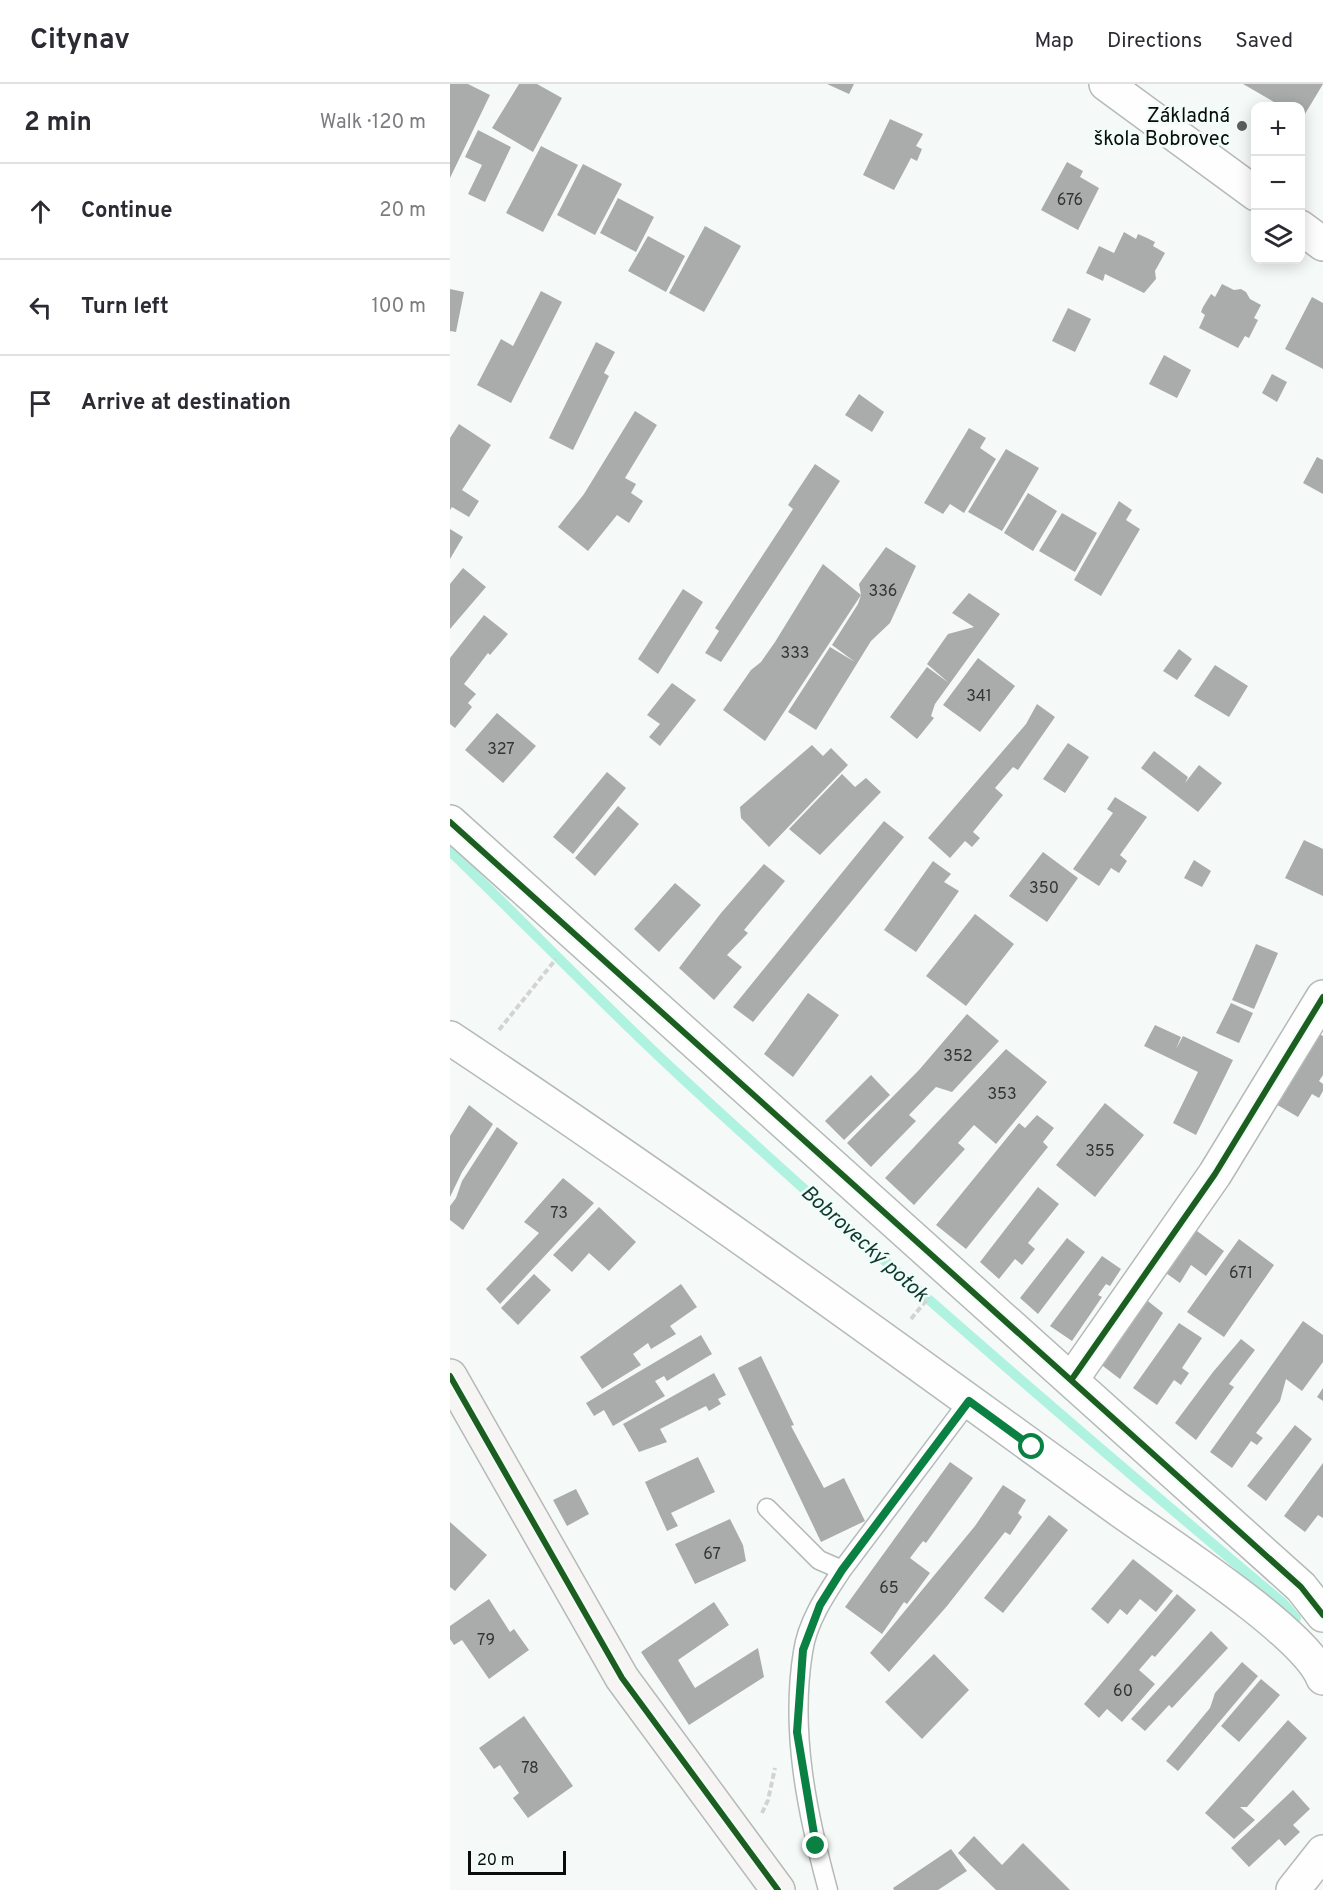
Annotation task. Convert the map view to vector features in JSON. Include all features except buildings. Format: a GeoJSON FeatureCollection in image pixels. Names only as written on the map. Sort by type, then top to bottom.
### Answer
{"type":"FeatureCollection","features":[{"type":"Feature","properties":{"kind":"street"},"geometry":{"type":"LineString","coordinates":[[1106,84],[1251,190]]}},
{"type":"Feature","properties":{"kind":"street"},"geometry":{"type":"LineString","coordinates":[[1305,231],[1323,244]]}},
{"type":"Feature","properties":{"kind":"street"},"geometry":{"type":"LineString","coordinates":[[450,822],[1301,1587],[1323,1615]]}},
{"type":"Feature","properties":{"kind":"street"},"geometry":{"type":"LineString","coordinates":[[1071,1379],[1215,1174],[1323,997]]}},
{"type":"Feature","properties":{"kind":"street"},"geometry":{"type":"LineString","coordinates":[[450,1038],[590,1131],[1272,1620],[1322,1670]]}},
{"type":"Feature","properties":{"kind":"street"},"geometry":{"type":"LineString","coordinates":[[450,1376],[622,1678],[778,1890]]}},
{"type":"Feature","properties":{"kind":"street"},"geometry":{"type":"LineString","coordinates":[[1293,1890],[1323,1852]]}},
{"type":"Feature","properties":{"kind":"lane"},"geometry":{"type":"LineString","coordinates":[[828,1890],[816,1846],[797,1732],[803,1650],[820,1605],[842,1570],[969,1401]]}},
{"type":"Feature","properties":{"kind":"lane"},"geometry":{"type":"LineString","coordinates":[[767,1508],[819,1560],[842,1570]]}},
{"type":"Feature","properties":{"kind":"path"},"geometry":{"type":"LineString","coordinates":[[477,1056],[551,966]]}},
{"type":"Feature","properties":{"kind":"path"},"geometry":{"type":"LineString","coordinates":[[920,1308],[932,1293]]}},
{"type":"Feature","properties":{"kind":"waterway","name":"Bobrovecký potok"},"geometry":{"type":"LineString","coordinates":[[450,851],[680,1076],[754,1144],[978,1343],[1283,1603],[1296,1618]]}},
{"type":"Feature","properties":{"kind":"cycle path"},"geometry":{"type":"LineString","coordinates":[[450,822],[1301,1587],[1323,1615]]}},
{"type":"Feature","properties":{"kind":"cycle path"},"geometry":{"type":"LineString","coordinates":[[1072,1379],[1215,1174],[1323,997]]}},
{"type":"Feature","properties":{"kind":"cycle path"},"geometry":{"type":"LineString","coordinates":[[450,1376],[622,1678],[778,1890]]}},
{"type":"Feature","properties":{"kind":"place","name":"Základná škola Bobrovec"},"geometry":{"type":"Point","coordinates":[1242,126]}},
{"type":"Feature","properties":{"kind":"route"},"geometry":{"type":"LineString","coordinates":[[816,1846],[797,1732],[803,1650],[820,1605],[842,1570],[969,1401],[1032,1447]]}}]}
